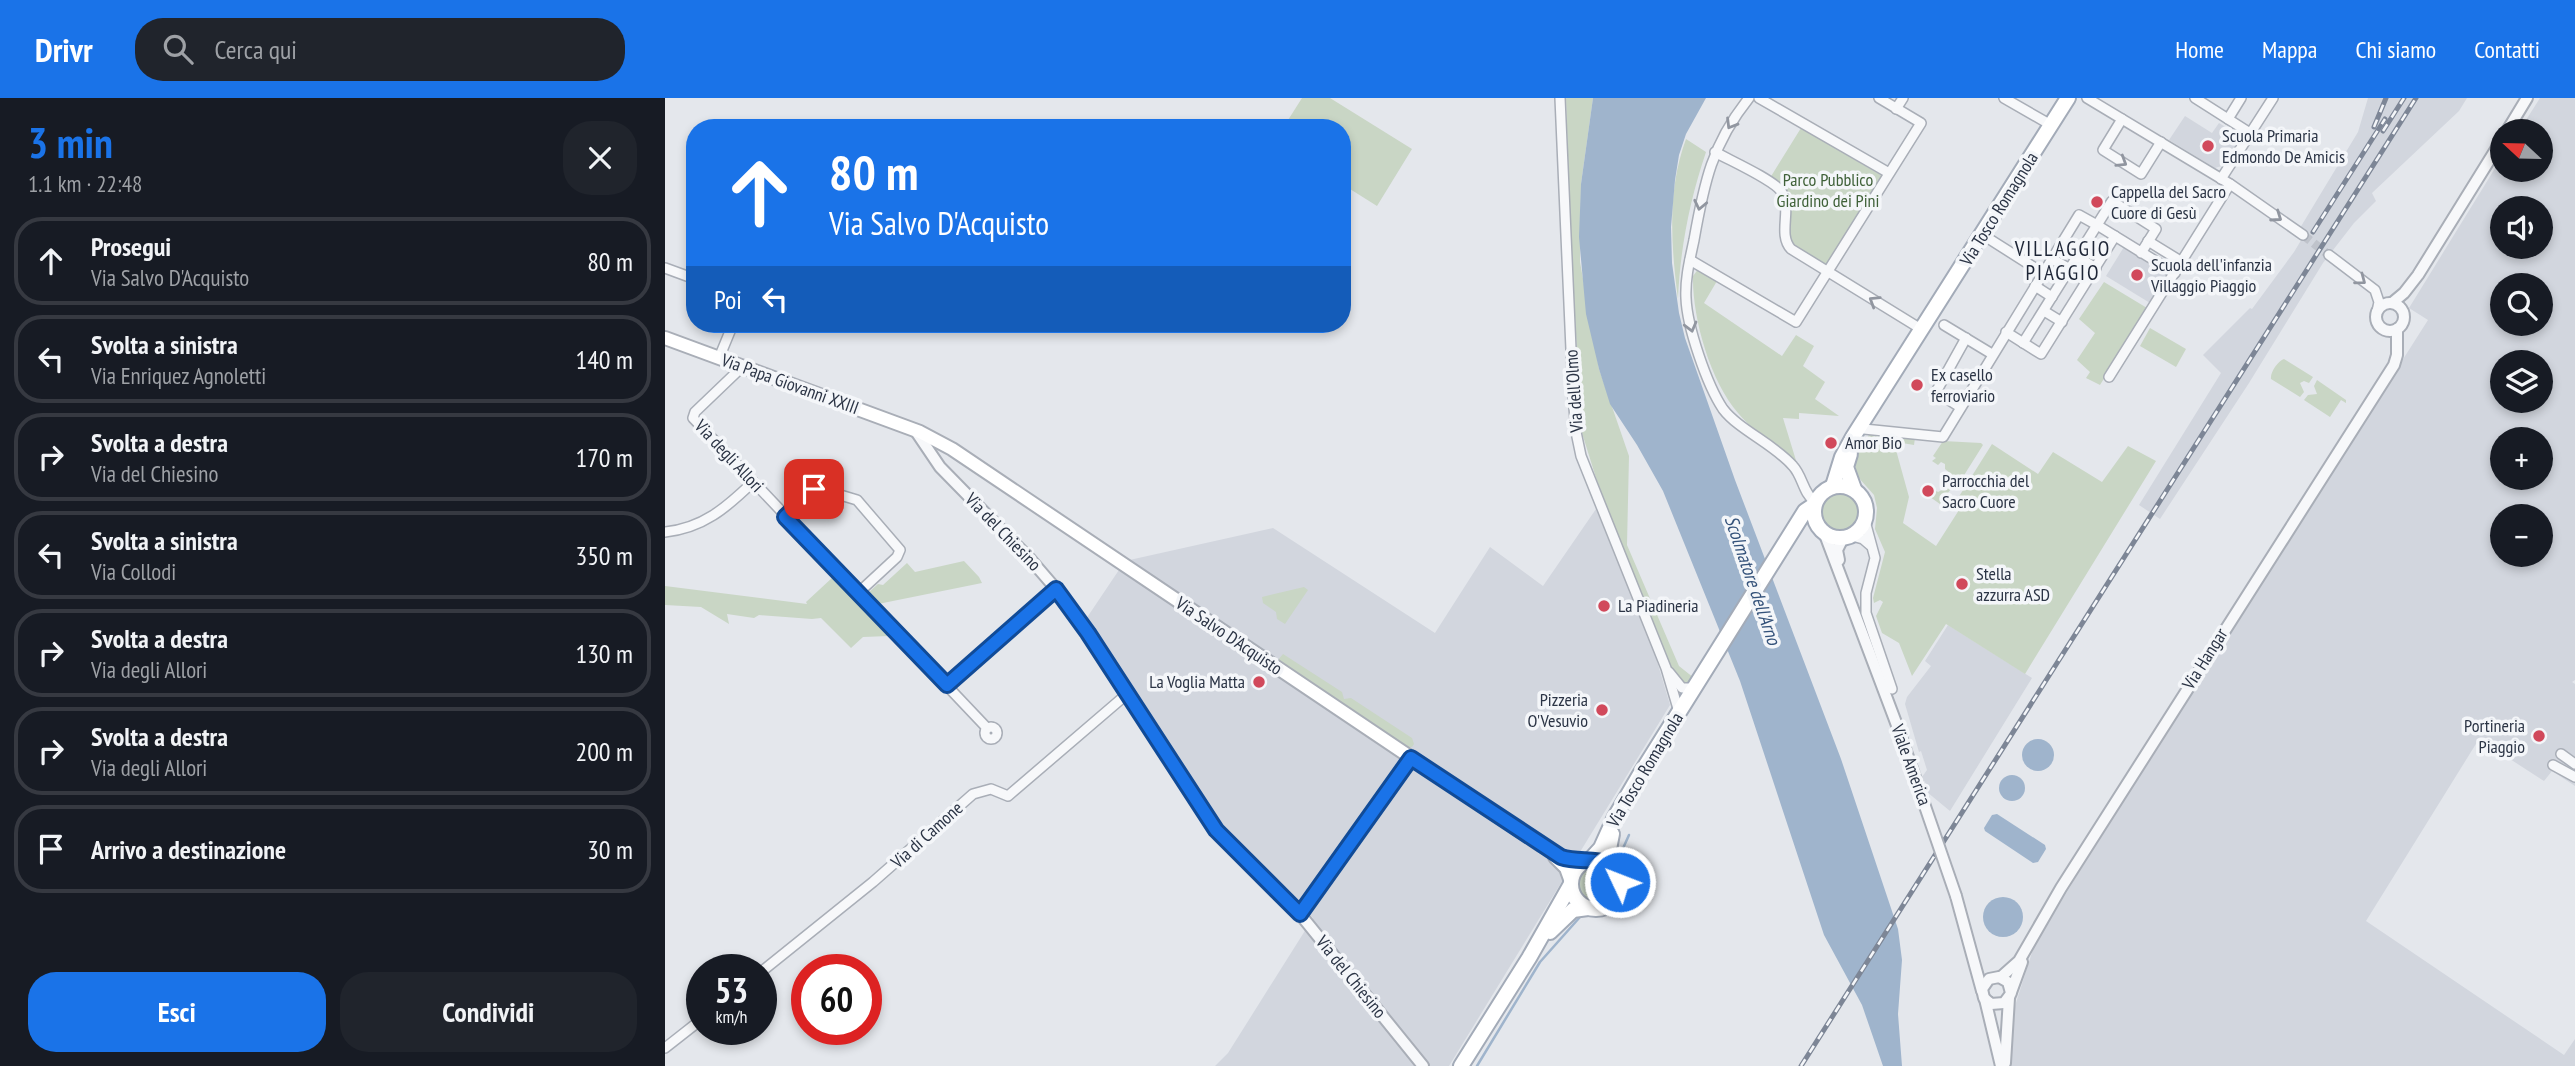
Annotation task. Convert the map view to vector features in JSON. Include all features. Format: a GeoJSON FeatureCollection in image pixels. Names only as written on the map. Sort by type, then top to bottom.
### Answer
{"type":"FeatureCollection","features":[{"type":"Feature","properties":{"kind":"main road","name":"Via Tosco Romagnola"},"geometry":{"type":"LineString","coordinates":[[1833,486],[1845,450],[2068,98]]}},
{"type":"Feature","properties":{"kind":"main road","name":"Via Tosco Romagnola"},"geometry":{"type":"LineString","coordinates":[[1854,489],[1846,472],[1851,451],[1925,332],[1925,325]]}},
{"type":"Feature","properties":{"kind":"main road","name":"Via Papa Giovanni XXIII"},"geometry":{"type":"LineString","coordinates":[[665,338],[915,430]]}},
{"type":"Feature","properties":{"kind":"main road","name":"Via Salvo D'Acquisto"},"geometry":{"type":"LineString","coordinates":[[915,430],[952,449],[1541,845]]}},
{"type":"Feature","properties":{"kind":"main road"},"geometry":{"type":"LineString","coordinates":[[1798,528],[1848,537],[1861,529],[1865,521],[1865,503],[1861,495],[1845,485],[1833,486],[1823,492],[1814,504],[1814,517],[1822,531]]}},
{"type":"Feature","properties":{"kind":"main road","name":"Via Tosco Romagnola"},"geometry":{"type":"LineString","coordinates":[[1585,860],[1601,848],[1613,820],[1679,712],[1798,528],[1805,511],[1814,504]]}},
{"type":"Feature","properties":{"kind":"main road","name":"Via Tosco Romagnola"},"geometry":{"type":"LineString","coordinates":[[1612,866],[1609,845],[1615,827],[1698,691],[1698,683]]}},
{"type":"Feature","properties":{"kind":"main road"},"geometry":{"type":"LineString","coordinates":[[1541,845],[1568,871],[1576,899],[1588,908]]}},
{"type":"Feature","properties":{"kind":"main road"},"geometry":{"type":"LineString","coordinates":[[1529,958],[1553,927],[1570,912],[1578,908],[1604,907],[1617,897],[1620,882],[1617,871],[1605,861],[1561,857],[1541,845]]}},
{"type":"Feature","properties":{"kind":"main road"},"geometry":{"type":"LineString","coordinates":[[1556,858],[1564,878],[1560,903]]}},
{"type":"Feature","properties":{"kind":"main road"},"geometry":{"type":"LineString","coordinates":[[1461,1066],[1529,958],[1571,883],[1576,869],[1585,860]]}},
{"type":"Feature","properties":{"kind":"street","name":"Via dell'Olmo"},"geometry":{"type":"LineString","coordinates":[[1560,98],[1577,442],[1666,668],[1679,712]]}},
{"type":"Feature","properties":{"kind":"street"},"geometry":{"type":"LineString","coordinates":[[1749,98],[1733,119],[1715,152],[1706,180],[1686,283],[1689,320],[1700,356],[1719,401],[1730,416],[1769,444],[1794,467],[1814,504]]}},
{"type":"Feature","properties":{"kind":"street"},"geometry":{"type":"LineString","coordinates":[[1759,98],[1889,173]]}},
{"type":"Feature","properties":{"kind":"street"},"geometry":{"type":"LineString","coordinates":[[1690,260],[1796,322],[1921,123],[1879,98]]}},
{"type":"Feature","properties":{"kind":"street"},"geometry":{"type":"LineString","coordinates":[[1896,109],[1903,98]]}},
{"type":"Feature","properties":{"kind":"street"},"geometry":{"type":"LineString","coordinates":[[2004,98],[2051,125]]}},
{"type":"Feature","properties":{"kind":"street"},"geometry":{"type":"LineString","coordinates":[[2087,98],[2226,182],[2303,235]]}},
{"type":"Feature","properties":{"kind":"street"},"geometry":{"type":"LineString","coordinates":[[2195,98],[2250,133]]}},
{"type":"Feature","properties":{"kind":"street"},"geometry":{"type":"LineString","coordinates":[[2228,119],[2240,98]]}},
{"type":"Feature","properties":{"kind":"street"},"geometry":{"type":"LineString","coordinates":[[2109,377],[2175,274],[2250,133],[2273,98]]}},
{"type":"Feature","properties":{"kind":"street"},"geometry":{"type":"LineString","coordinates":[[2514,119],[2527,98]]}},
{"type":"Feature","properties":{"kind":"street"},"geometry":{"type":"LineString","coordinates":[[2122,119],[2103,150],[2141,174],[2161,142]]}},
{"type":"Feature","properties":{"kind":"street"},"geometry":{"type":"LineString","coordinates":[[1715,152],[1780,191],[1785,203],[1787,244],[1828,272],[1925,325]]}},
{"type":"Feature","properties":{"kind":"street"},"geometry":{"type":"LineString","coordinates":[[2377,312],[2383,305],[2392,303],[2404,293],[2418,275],[2490,159]]}},
{"type":"Feature","properties":{"kind":"street"},"geometry":{"type":"LineString","coordinates":[[2024,342],[2112,201],[2156,229],[2141,253]]}},
{"type":"Feature","properties":{"kind":"street"},"geometry":{"type":"LineString","coordinates":[[1864,429],[1943,438],[2079,215],[2175,274]]}},
{"type":"Feature","properties":{"kind":"street"},"geometry":{"type":"LineString","coordinates":[[1983,234],[2043,273]]}},
{"type":"Feature","properties":{"kind":"street"},"geometry":{"type":"LineString","coordinates":[[2006,332],[2041,354],[2115,236]]}},
{"type":"Feature","properties":{"kind":"street"},"geometry":{"type":"LineString","coordinates":[[2148,242],[2182,262]]}},
{"type":"Feature","properties":{"kind":"street"},"geometry":{"type":"LineString","coordinates":[[2329,255],[2375,290],[2379,298],[2377,320],[2391,347],[2388,372]]}},
{"type":"Feature","properties":{"kind":"street"},"geometry":{"type":"LineString","coordinates":[[2078,257],[2096,268]]}},
{"type":"Feature","properties":{"kind":"street"},"geometry":{"type":"LineString","coordinates":[[2052,258],[2070,270]]}},
{"type":"Feature","properties":{"kind":"street"},"geometry":{"type":"LineString","coordinates":[[665,268],[686,276]]}},
{"type":"Feature","properties":{"kind":"street"},"geometry":{"type":"LineString","coordinates":[[2382,328],[2389,331],[2402,324],[2418,275]]}},
{"type":"Feature","properties":{"kind":"street"},"geometry":{"type":"LineString","coordinates":[[2035,286],[2052,297]]}},
{"type":"Feature","properties":{"kind":"street"},"geometry":{"type":"LineString","coordinates":[[2392,303],[2401,308],[2404,317]]}},
{"type":"Feature","properties":{"kind":"street"},"geometry":{"type":"LineString","coordinates":[[2044,311],[2062,322]]}},
{"type":"Feature","properties":{"kind":"street"},"geometry":{"type":"LineString","coordinates":[[1944,325],[1992,354]]}},
{"type":"Feature","properties":{"kind":"street","name":"Via Hangar"},"geometry":{"type":"LineString","coordinates":[[1998,977],[2015,967],[2056,896],[2388,372],[2396,358],[2397,329]]}},
{"type":"Feature","properties":{"kind":"street"},"geometry":{"type":"LineString","coordinates":[[719,358],[729,333]]}},
{"type":"Feature","properties":{"kind":"street"},"geometry":{"type":"LineString","coordinates":[[1961,407],[1936,393],[1966,338]]}},
{"type":"Feature","properties":{"kind":"street","name":"Via degli Allori"},"geometry":{"type":"LineString","coordinates":[[742,367],[692,416],[857,594],[987,728]]}},
{"type":"Feature","properties":{"kind":"street"},"geometry":{"type":"LineString","coordinates":[[1872,416],[1880,426],[1895,432]]}},
{"type":"Feature","properties":{"kind":"street","name":"Via del Chiesino"},"geometry":{"type":"LineString","coordinates":[[915,430],[940,467],[1031,559],[1056,589],[1088,633],[1216,830],[1300,914],[1423,1066]]}},
{"type":"Feature","properties":{"kind":"street"},"geometry":{"type":"LineString","coordinates":[[665,532],[687,528],[711,518],[753,482]]}},
{"type":"Feature","properties":{"kind":"street"},"geometry":{"type":"LineString","coordinates":[[785,517],[817,488],[859,502],[900,550],[897,557],[857,594]]}},
{"type":"Feature","properties":{"kind":"street"},"geometry":{"type":"LineString","coordinates":[[1865,521],[1875,558],[1865,609],[1892,689]]}},
{"type":"Feature","properties":{"kind":"street","name":"Viale America"},"geometry":{"type":"LineString","coordinates":[[1822,531],[1842,577],[1898,728],[1956,896],[2003,1066]]}},
{"type":"Feature","properties":{"kind":"street"},"geometry":{"type":"LineString","coordinates":[[1842,577],[1837,552],[1848,537],[1865,540],[1874,549]]}},
{"type":"Feature","properties":{"kind":"street"},"geometry":{"type":"LineString","coordinates":[[947,685],[1056,589]]}},
{"type":"Feature","properties":{"kind":"street"},"geometry":{"type":"LineString","coordinates":[[1666,668],[1682,688],[1698,683]]}},
{"type":"Feature","properties":{"kind":"street","name":"Via di Camone"},"geometry":{"type":"LineString","coordinates":[[777,959],[873,882],[972,794],[991,789],[1008,796],[1127,694]]}},
{"type":"Feature","properties":{"kind":"street"},"geometry":{"type":"LineString","coordinates":[[2561,754],[2575,764]]}},
{"type":"Feature","properties":{"kind":"street"},"geometry":{"type":"LineString","coordinates":[[1300,914],[1411,758]]}},
{"type":"Feature","properties":{"kind":"street"},"geometry":{"type":"LineString","coordinates":[[2558,767],[2575,777]]}},
{"type":"Feature","properties":{"kind":"street","name":"Via Hangar"},"geometry":{"type":"LineString","coordinates":[[2010,995],[2026,949]]}},
{"type":"Feature","properties":{"kind":"street","name":"Viale America"},"geometry":{"type":"LineString","coordinates":[[1974,955],[1984,970],[2010,985],[2003,1066]]}},
{"type":"Feature","properties":{"kind":"street"},"geometry":{"type":"LineString","coordinates":[[1998,977],[1985,983],[1984,996],[1991,1004],[1998,1005],[2004,1003],[2010,995]]}},
{"type":"Feature","properties":{"kind":"street"},"geometry":{"type":"LineString","coordinates":[[665,1048],[686,1032]]}},
{"type":"Feature","properties":{"kind":"shaded area"},"geometry":{"type":"Polygon","coordinates":[[[2368,98],[2467,98],[2459,111],[2372,193],[2376,201],[2354,223],[2323,263],[2160,519],[2139,505],[2221,373],[2203,355],[2252,309],[2294,252],[2306,232],[2300,228],[2358,132],[2368,98]]]}},
{"type":"Feature","properties":{"kind":"shaded area"},"geometry":{"type":"Polygon","coordinates":[[[2540,98],[2575,98],[2575,680],[2572,682],[2575,684],[2575,786],[2552,771],[2544,781],[2479,739],[2366,921],[2564,1055],[2575,1039],[2575,1066],[2011,1066],[2015,1006],[2034,946],[2132,785],[2428,320],[2409,308],[2490,176],[2490,182],[2553,182],[2553,119],[2527,119],[2540,98]]]}},
{"type":"Feature","properties":{"kind":"shaded area","name":"Scuola Primaria Edmondo De Amicis"},"geometry":{"type":"Polygon","coordinates":[[[2185,116],[2212,133],[2219,123],[2243,138],[2225,165],[2215,168],[2169,140],[2185,116]]]}},
{"type":"Feature","properties":{"kind":"shaded area","name":"Scuola dell'infanzia Villaggio Piaggio"},"geometry":{"type":"Polygon","coordinates":[[[2124,247],[2168,274],[2150,303],[2106,276],[2124,247]]]}},
{"type":"Feature","properties":{"kind":"shaded area"},"geometry":{"type":"Polygon","coordinates":[[[1596,509],[1654,651],[1670,705],[1449,1066],[1215,1066],[1228,1053],[1313,918],[1234,840],[1209,810],[1086,619],[1125,561],[1273,528],[1435,633],[1490,547],[1543,586],[1596,509]]]}},
{"type":"Feature","properties":{"kind":"shaded area"},"geometry":{"type":"Polygon","coordinates":[[[1948,625],[2032,678],[1950,811],[1927,792],[1929,789],[1922,777],[1927,770],[1905,704],[1907,697],[1931,666],[1925,661],[1948,625]]]}},
{"type":"Feature","properties":{"kind":"green space"},"geometry":{"type":"Polygon","coordinates":[[[1302,98],[1330,98],[1412,149],[1377,206],[1351,190],[1351,119],[1289,119],[1302,98]]]}},
{"type":"Feature","properties":{"kind":"green space"},"geometry":{"type":"Polygon","coordinates":[[[1566,98],[1593,98],[1581,184],[1580,262],[1599,369],[1629,456],[1627,545],[1679,666],[1694,678],[1692,684],[1681,682],[1669,665],[1597,481],[1582,433],[1571,251],[1566,98]]]}},
{"type":"Feature","properties":{"kind":"green space","name":"Parco Pubblico Giardino dei Pini"},"geometry":{"type":"Polygon","coordinates":[[[1801,128],[1884,177],[1827,267],[1791,245],[1789,208],[1770,178],[1801,128]]]}},
{"type":"Feature","properties":{"kind":"green space"},"geometry":{"type":"Polygon","coordinates":[[[1686,139],[1706,152],[1687,224],[1678,299],[1673,198],[1686,139]]]}},
{"type":"Feature","properties":{"kind":"green space"},"geometry":{"type":"Polygon","coordinates":[[[1699,268],[1717,281],[1704,303],[1782,356],[1796,335],[1814,346],[1803,366],[1825,382],[1815,399],[1839,416],[1799,413],[1799,419],[1783,418],[1798,467],[1738,413],[1719,384],[1699,329],[1693,276],[1699,268]]]}},
{"type":"Feature","properties":{"kind":"green space"},"geometry":{"type":"Polygon","coordinates":[[[2104,282],[2147,308],[2100,385],[2086,378],[2090,372],[2077,360],[2095,333],[2079,319],[2104,282]]]}},
{"type":"Feature","properties":{"kind":"green space"},"geometry":{"type":"Polygon","coordinates":[[[2150,328],[2186,349],[2176,367],[2140,346],[2150,328]]]}},
{"type":"Feature","properties":{"kind":"green space"},"geometry":{"type":"Polygon","coordinates":[[[2284,359],[2313,377],[2309,383],[2300,383],[2304,392],[2300,397],[2271,379],[2275,367],[2284,359]]]}},
{"type":"Feature","properties":{"kind":"green space"},"geometry":{"type":"Polygon","coordinates":[[[2317,380],[2346,400],[2346,403],[2341,400],[2330,417],[2304,400],[2308,395],[2317,394],[2314,386],[2317,380]]]}},
{"type":"Feature","properties":{"kind":"green space"},"geometry":{"type":"Polygon","coordinates":[[[1870,433],[1915,438],[1914,445],[1902,443],[1896,450],[1909,497],[1903,523],[1936,546],[1959,510],[1953,506],[1992,444],[2038,474],[2053,452],[2102,482],[2128,446],[2156,461],[2025,674],[1946,624],[1912,676],[1899,643],[1882,633],[1876,616],[1883,602],[1880,600],[1874,603],[1873,598],[1885,552],[1875,529],[1877,508],[1874,495],[1858,477],[1855,466],[1857,455],[1870,433]]]}},
{"type":"Feature","properties":{"kind":"green space"},"geometry":{"type":"Polygon","coordinates":[[[1943,441],[1983,445],[1956,488],[1953,486],[1940,504],[1930,497],[1935,490],[1938,492],[1950,486],[1950,473],[1945,469],[1945,464],[1941,462],[1938,465],[1932,461],[1943,441]]]}},
{"type":"Feature","properties":{"kind":"green space"},"geometry":{"type":"Polygon","coordinates":[[[1840,491],[1855,497],[1861,512],[1855,527],[1840,533],[1825,527],[1819,512],[1825,497],[1840,491]]]}},
{"type":"Feature","properties":{"kind":"green space"},"geometry":{"type":"Polygon","coordinates":[[[964,561],[982,583],[878,604],[867,594],[878,584],[883,585],[907,563],[915,572],[964,561]]]}},
{"type":"Feature","properties":{"kind":"green space"},"geometry":{"type":"Polygon","coordinates":[[[833,577],[889,636],[863,637],[851,648],[821,618],[759,615],[754,618],[727,614],[729,624],[701,607],[665,605],[665,586],[807,604],[806,602],[833,577]]]}},
{"type":"Feature","properties":{"kind":"green space"},"geometry":{"type":"Polygon","coordinates":[[[1304,587],[1308,590],[1285,624],[1277,619],[1276,612],[1263,603],[1262,597],[1304,587]]]}},
{"type":"Feature","properties":{"kind":"green space"},"geometry":{"type":"Polygon","coordinates":[[[1283,654],[1342,692],[1344,699],[1351,698],[1412,738],[1412,747],[1405,747],[1280,663],[1278,660],[1283,654]]]}},
{"type":"Feature","properties":{"kind":"green space"},"geometry":{"type":"Polygon","coordinates":[[[1595,863],[1610,869],[1616,884],[1610,899],[1595,905],[1580,899],[1574,884],[1580,869],[1595,863]]]}},
{"type":"Feature","properties":{"kind":"water","name":"Scolmatore dell'Arno"},"geometry":{"type":"Polygon","coordinates":[[[1593,98],[1706,98],[1686,134],[1675,180],[1671,227],[1672,263],[1679,313],[1685,338],[1735,480],[1841,759],[1898,929],[1902,960],[1898,1014],[1902,1066],[1883,1066],[1862,1005],[1824,935],[1740,681],[1663,491],[1610,404],[1586,314],[1579,237],[1581,184],[1593,98]]]}},
{"type":"Feature","properties":{"kind":"water"},"geometry":{"type":"Polygon","coordinates":[[[2038,739],[2049,744],[2054,755],[2049,766],[2038,771],[2027,766],[2022,755],[2027,744],[2038,739]]]}},
{"type":"Feature","properties":{"kind":"water"},"geometry":{"type":"Polygon","coordinates":[[[2012,775],[2021,779],[2025,788],[2021,797],[2012,801],[2003,797],[1999,788],[2003,779],[2012,775]]]}},
{"type":"Feature","properties":{"kind":"water"},"geometry":{"type":"Polygon","coordinates":[[[1997,814],[2045,845],[2046,849],[2038,862],[2033,863],[1985,831],[1984,828],[1992,815],[1997,814]]]}},
{"type":"Feature","properties":{"kind":"water"},"geometry":{"type":"Polygon","coordinates":[[[2003,897],[2011,898],[2017,903],[2022,909],[2022,925],[2017,931],[2011,936],[2003,937],[1995,936],[1989,931],[1984,925],[1983,917],[1984,909],[1989,903],[1995,898],[2003,897]]]}},
{"type":"Feature","properties":{"kind":"waterway"},"geometry":{"type":"LineString","coordinates":[[1620,855],[1629,835]]}},
{"type":"Feature","properties":{"kind":"waterway"},"geometry":{"type":"LineString","coordinates":[[1477,1066],[1540,962],[1580,917]]}},
{"type":"Feature","properties":{"kind":"tunnel"},"geometry":{"type":"LineString","coordinates":[[2303,235],[2329,255]]}},
{"type":"Feature","properties":{"kind":"railway"},"geometry":{"type":"LineString","coordinates":[[2374,127],[2386,98]]}},
{"type":"Feature","properties":{"kind":"railway"},"geometry":{"type":"LineString","coordinates":[[2383,131],[2404,98]]}},
{"type":"Feature","properties":{"kind":"railway"},"geometry":{"type":"LineString","coordinates":[[1801,1066],[2416,98]]}},
{"type":"Feature","properties":{"kind":"railway"},"geometry":{"type":"LineString","coordinates":[[2313,232],[2385,119]]}},
{"type":"Feature","properties":{"kind":"place","name":"Scuola Primaria Edmondo De Amicis"},"geometry":{"type":"Point","coordinates":[2208,146]}},
{"type":"Feature","properties":{"kind":"place","name":"Cappella del Sacro Cuore di Gesù"},"geometry":{"type":"Point","coordinates":[2097,202]}},
{"type":"Feature","properties":{"kind":"place","name":"Scuola dell'infanzia Villaggio Piaggio"},"geometry":{"type":"Point","coordinates":[2137,275]}},
{"type":"Feature","properties":{"kind":"place","name":"Ex casello ferroviario"},"geometry":{"type":"Point","coordinates":[1917,385]}},
{"type":"Feature","properties":{"kind":"place","name":"Amor Bio"},"geometry":{"type":"Point","coordinates":[1831,443]}},
{"type":"Feature","properties":{"kind":"place","name":"Parrocchia del Sacro Cuore"},"geometry":{"type":"Point","coordinates":[1928,491]}},
{"type":"Feature","properties":{"kind":"place","name":"Stella azzurra ASD"},"geometry":{"type":"Point","coordinates":[1962,584]}},
{"type":"Feature","properties":{"kind":"place","name":"La Piadineria"},"geometry":{"type":"Point","coordinates":[1604,606]}},
{"type":"Feature","properties":{"kind":"place","name":"La Voglia Matta"},"geometry":{"type":"Point","coordinates":[1259,682]}},
{"type":"Feature","properties":{"kind":"place","name":"Pizzeria O'Vesuvio"},"geometry":{"type":"Point","coordinates":[1602,710]}},
{"type":"Feature","properties":{"kind":"place","name":"Portineria Piaggio"},"geometry":{"type":"Point","coordinates":[2539,736]}},
{"type":"Feature","properties":{"kind":"district","name":"VILLAGGIO PIAGGIO"},"geometry":{"type":"Point","coordinates":[2063,261]}},
{"type":"Feature","properties":{"kind":"route"},"geometry":{"type":"LineString","coordinates":[[814,489],[785,517],[947,685],[1056,589],[1088,633],[1216,830],[1300,914],[1411,758],[1561,857],[1609,863],[1617,871],[1620,882]]}}]}
